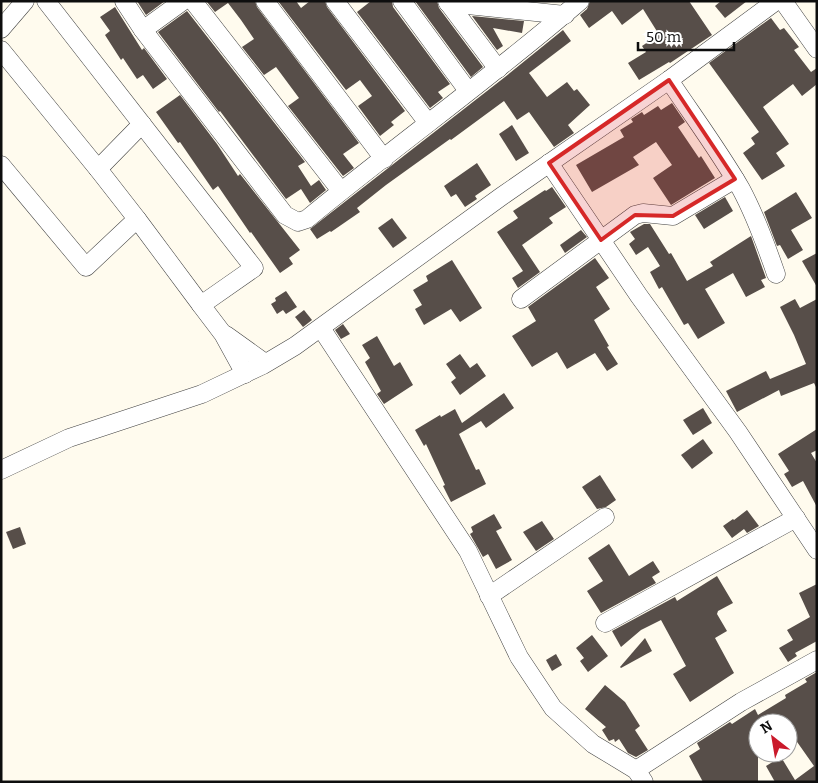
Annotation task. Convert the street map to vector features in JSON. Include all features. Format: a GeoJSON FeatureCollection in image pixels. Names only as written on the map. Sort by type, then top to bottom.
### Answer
{"type":"FeatureCollection","features":[{"type":"Feature","properties":{"kind":"street"},"geometry":{"type":"LineString","coordinates":[[1,30],[25,1]]}},
{"type":"Feature","properties":{"kind":"street"},"geometry":{"type":"LineString","coordinates":[[46,1],[254,268],[200,305]]}},
{"type":"Feature","properties":{"kind":"street"},"geometry":{"type":"LineString","coordinates":[[124,1],[143,30],[285,215],[298,222],[307,219],[384,159],[580,1]]}},
{"type":"Feature","properties":{"kind":"street"},"geometry":{"type":"LineString","coordinates":[[265,1],[384,159]]}},
{"type":"Feature","properties":{"kind":"street"},"geometry":{"type":"LineString","coordinates":[[335,1],[428,123]]}},
{"type":"Feature","properties":{"kind":"street"},"geometry":{"type":"LineString","coordinates":[[402,1],[468,91]]}},
{"type":"Feature","properties":{"kind":"street"},"geometry":{"type":"LineString","coordinates":[[1,470],[69,438],[202,394],[245,374],[295,346],[776,1]]}},
{"type":"Feature","properties":{"kind":"street"},"geometry":{"type":"LineString","coordinates":[[783,1],[817,48]]}},
{"type":"Feature","properties":{"kind":"street"},"geometry":{"type":"LineString","coordinates":[[143,30],[185,2],[341,191]]}},
{"type":"Feature","properties":{"kind":"street"},"geometry":{"type":"LineString","coordinates":[[448,2],[498,69]]}},
{"type":"Feature","properties":{"kind":"street"},"geometry":{"type":"LineString","coordinates":[[448,2],[565,15]]}},
{"type":"Feature","properties":{"kind":"street"},"geometry":{"type":"LineString","coordinates":[[1,50],[98,168],[137,219],[223,334],[245,374]]}},
{"type":"Feature","properties":{"kind":"street"},"geometry":{"type":"LineString","coordinates":[[668,80],[735,179],[764,242],[776,274]]}},
{"type":"Feature","properties":{"kind":"street"},"geometry":{"type":"LineString","coordinates":[[98,168],[142,124]]}},
{"type":"Feature","properties":{"kind":"street"},"geometry":{"type":"LineString","coordinates":[[549,163],[601,240],[738,432],[817,550]]}},
{"type":"Feature","properties":{"kind":"street"},"geometry":{"type":"LineString","coordinates":[[1,165],[86,267],[137,219]]}},
{"type":"Feature","properties":{"kind":"street"},"geometry":{"type":"LineString","coordinates":[[521,300],[635,215],[643,213],[673,216],[735,179]]}},
{"type":"Feature","properties":{"kind":"street"},"geometry":{"type":"LineString","coordinates":[[321,328],[468,551],[519,657],[552,708],[593,744],[640,776],[741,702],[817,660]]}},
{"type":"Feature","properties":{"kind":"street"},"geometry":{"type":"LineString","coordinates":[[223,334],[265,363]]}},
{"type":"Feature","properties":{"kind":"street"},"geometry":{"type":"LineString","coordinates":[[489,596],[604,517]]}},
{"type":"Feature","properties":{"kind":"street"},"geometry":{"type":"LineString","coordinates":[[605,623],[796,518]]}},
{"type":"Feature","properties":{"kind":"highlighted area"},"geometry":{"type":"Polygon","coordinates":[[[669,80],[735,179],[673,216],[635,215],[601,240],[549,163],[669,80]]]}},
{"type":"Feature","properties":{"kind":"building"},"geometry":{"type":"Polygon","coordinates":[[[137,1],[165,1],[146,15],[137,1]]]}},
{"type":"Feature","properties":{"kind":"building"},"geometry":{"type":"Polygon","coordinates":[[[255,1],[257,7],[359,143],[343,154],[354,168],[343,176],[288,106],[299,98],[276,67],[264,75],[242,47],[254,39],[228,3],[215,12],[207,2],[255,1]]]}},
{"type":"Feature","properties":{"kind":"building"},"geometry":{"type":"Polygon","coordinates":[[[278,1],[296,1],[301,8],[310,1],[325,1],[327,7],[405,111],[391,122],[394,125],[380,136],[358,106],[372,96],[360,80],[346,90],[278,1]]]}},
{"type":"Feature","properties":{"kind":"building"},"geometry":{"type":"Polygon","coordinates":[[[371,1],[392,1],[393,7],[450,84],[438,92],[443,98],[430,108],[357,12],[371,1]]]}},
{"type":"Feature","properties":{"kind":"building"},"geometry":{"type":"Polygon","coordinates":[[[415,1],[437,1],[439,8],[483,67],[471,77],[415,1]]]}},
{"type":"Feature","properties":{"kind":"building"},"geometry":{"type":"Polygon","coordinates":[[[590,1],[689,1],[712,35],[670,63],[639,80],[628,63],[646,52],[642,46],[658,33],[643,9],[622,25],[612,11],[589,28],[580,15],[587,9],[590,1]]]}},
{"type":"Feature","properties":{"kind":"building"},"geometry":{"type":"Polygon","coordinates":[[[721,1],[747,1],[725,18],[715,6],[721,1]]]}},
{"type":"Feature","properties":{"kind":"building"},"geometry":{"type":"Polygon","coordinates":[[[115,7],[142,50],[144,48],[167,79],[153,89],[143,75],[137,79],[123,58],[121,60],[105,35],[110,31],[100,17],[115,7]]]}},
{"type":"Feature","properties":{"kind":"building"},"geometry":{"type":"Polygon","coordinates":[[[187,11],[305,162],[298,166],[311,186],[319,180],[326,190],[310,203],[301,189],[286,199],[158,32],[187,11]]]}},
{"type":"Feature","properties":{"kind":"building"},"geometry":{"type":"Polygon","coordinates":[[[472,16],[524,21],[522,33],[493,28],[503,46],[497,50],[472,16]]]}},
{"type":"Feature","properties":{"kind":"building"},"geometry":{"type":"Polygon","coordinates":[[[771,18],[780,30],[784,28],[799,47],[794,50],[811,72],[817,68],[817,84],[802,96],[793,84],[763,107],[789,144],[776,153],[785,166],[762,180],[743,153],[755,144],[751,138],[759,132],[709,63],[771,18]]]}},
{"type":"Feature","properties":{"kind":"building"},"geometry":{"type":"Polygon","coordinates":[[[563,30],[571,41],[529,73],[547,97],[567,82],[574,91],[577,89],[590,105],[568,125],[574,133],[554,147],[529,112],[517,120],[504,101],[386,185],[357,208],[360,212],[331,232],[317,239],[310,229],[563,30]]]}},
{"type":"Feature","properties":{"kind":"building"},"geometry":{"type":"Polygon","coordinates":[[[180,95],[217,144],[238,176],[240,174],[300,250],[289,258],[293,264],[280,273],[218,186],[213,190],[180,142],[178,143],[156,112],[180,95]]]}},
{"type":"Feature","properties":{"kind":"building"},"geometry":{"type":"Polygon","coordinates":[[[672,103],[685,122],[678,127],[699,158],[701,156],[715,178],[671,205],[653,178],[672,165],[656,142],[633,157],[639,165],[592,192],[576,165],[624,137],[620,130],[633,122],[631,119],[642,112],[644,115],[658,106],[661,110],[672,103]]]}},
{"type":"Feature","properties":{"kind":"building"},"geometry":{"type":"Polygon","coordinates":[[[512,125],[529,153],[516,161],[499,134],[512,125]]]}},
{"type":"Feature","properties":{"kind":"building"},"geometry":{"type":"Polygon","coordinates":[[[477,163],[491,185],[475,196],[477,199],[465,207],[456,194],[451,197],[444,186],[477,163]]]}},
{"type":"Feature","properties":{"kind":"building"},"geometry":{"type":"Polygon","coordinates":[[[552,187],[566,207],[549,218],[553,223],[522,245],[540,272],[518,288],[512,278],[523,271],[497,232],[518,218],[513,211],[552,187]]]}},
{"type":"Feature","properties":{"kind":"building"},"geometry":{"type":"Polygon","coordinates":[[[796,192],[812,218],[791,230],[803,250],[788,259],[780,245],[777,246],[764,212],[796,192]]]}},
{"type":"Feature","properties":{"kind":"building"},"geometry":{"type":"Polygon","coordinates":[[[725,197],[733,211],[704,229],[695,215],[725,197]]]}},
{"type":"Feature","properties":{"kind":"building"},"geometry":{"type":"Polygon","coordinates":[[[392,218],[407,238],[393,248],[378,228],[392,218]]]}},
{"type":"Feature","properties":{"kind":"building"},"geometry":{"type":"Polygon","coordinates":[[[644,224],[650,224],[669,254],[671,253],[687,281],[713,266],[710,262],[751,236],[766,278],[761,280],[765,287],[746,297],[733,273],[705,289],[725,323],[698,339],[688,323],[684,325],[662,287],[659,289],[650,272],[660,266],[648,247],[636,255],[629,244],[635,239],[630,232],[644,224]]]}},
{"type":"Feature","properties":{"kind":"building"},"geometry":{"type":"Polygon","coordinates":[[[581,230],[587,237],[565,253],[560,245],[581,230]]]}},
{"type":"Feature","properties":{"kind":"building"},"geometry":{"type":"Polygon","coordinates":[[[817,253],[817,287],[802,261],[817,253]]]}},
{"type":"Feature","properties":{"kind":"building"},"geometry":{"type":"Polygon","coordinates":[[[595,258],[609,278],[596,287],[610,309],[594,320],[609,346],[607,347],[618,364],[607,371],[595,353],[567,369],[557,352],[532,367],[512,336],[536,321],[528,307],[595,258]]]}},
{"type":"Feature","properties":{"kind":"building"},"geometry":{"type":"Polygon","coordinates":[[[452,260],[482,308],[460,322],[451,309],[424,325],[415,309],[422,305],[413,290],[428,281],[426,276],[452,260]]]}},
{"type":"Feature","properties":{"kind":"building"},"geometry":{"type":"Polygon","coordinates":[[[286,291],[297,307],[286,314],[283,310],[277,314],[271,304],[276,301],[275,298],[286,291]]]}},
{"type":"Feature","properties":{"kind":"building"},"geometry":{"type":"Polygon","coordinates":[[[795,299],[800,308],[817,299],[817,389],[814,383],[781,396],[779,390],[737,412],[726,391],[766,371],[770,379],[806,364],[780,307],[795,299]]]}},
{"type":"Feature","properties":{"kind":"building"},"geometry":{"type":"Polygon","coordinates":[[[304,310],[312,320],[303,327],[295,317],[304,310]]]}},
{"type":"Feature","properties":{"kind":"building"},"geometry":{"type":"Polygon","coordinates":[[[343,324],[350,334],[341,339],[335,330],[343,324]]]}},
{"type":"Feature","properties":{"kind":"building"},"geometry":{"type":"Polygon","coordinates":[[[377,336],[394,366],[400,362],[413,385],[384,404],[377,394],[381,391],[365,362],[370,358],[362,345],[377,336]]]}},
{"type":"Feature","properties":{"kind":"building"},"geometry":{"type":"Polygon","coordinates":[[[460,354],[470,368],[477,363],[486,376],[460,395],[451,382],[456,378],[446,364],[460,354]]]}},
{"type":"Feature","properties":{"kind":"building"},"geometry":{"type":"Polygon","coordinates":[[[504,393],[514,408],[486,428],[481,421],[459,434],[476,470],[479,469],[486,484],[451,502],[426,444],[424,446],[415,430],[440,415],[441,417],[455,409],[462,423],[504,393]]]}},
{"type":"Feature","properties":{"kind":"building"},"geometry":{"type":"Polygon","coordinates":[[[703,408],[712,423],[693,435],[683,420],[703,408]]]}},
{"type":"Feature","properties":{"kind":"building"},"geometry":{"type":"Polygon","coordinates":[[[817,429],[817,450],[811,453],[817,463],[817,507],[803,481],[792,487],[784,474],[789,471],[778,454],[817,429]]]}},
{"type":"Feature","properties":{"kind":"building"},"geometry":{"type":"Polygon","coordinates":[[[703,439],[713,453],[692,469],[681,455],[703,439]]]}},
{"type":"Feature","properties":{"kind":"building"},"geometry":{"type":"Polygon","coordinates":[[[600,475],[616,500],[606,507],[597,509],[582,487],[600,475]]]}},
{"type":"Feature","properties":{"kind":"building"},"geometry":{"type":"Polygon","coordinates":[[[747,510],[759,526],[747,533],[744,529],[732,538],[723,526],[747,510]]]}},
{"type":"Feature","properties":{"kind":"building"},"geometry":{"type":"Polygon","coordinates":[[[494,514],[502,528],[496,531],[512,560],[496,569],[488,554],[483,557],[470,534],[473,532],[471,527],[494,514]]]}},
{"type":"Feature","properties":{"kind":"building"},"geometry":{"type":"Polygon","coordinates":[[[542,521],[554,539],[536,551],[523,532],[542,521]]]}},
{"type":"Feature","properties":{"kind":"building"},"geometry":{"type":"Polygon","coordinates":[[[20,527],[26,544],[13,549],[6,532],[20,527]]]}},
{"type":"Feature","properties":{"kind":"building"},"geometry":{"type":"Polygon","coordinates":[[[609,544],[629,576],[653,561],[660,572],[652,577],[656,583],[601,613],[587,591],[603,581],[588,558],[609,544]]]}},
{"type":"Feature","properties":{"kind":"building"},"geometry":{"type":"Polygon","coordinates":[[[717,576],[733,603],[718,611],[717,614],[727,631],[715,638],[734,673],[690,702],[673,674],[686,666],[661,620],[641,630],[621,647],[612,631],[675,597],[677,601],[717,576]]]}},
{"type":"Feature","properties":{"kind":"building"},"geometry":{"type":"Polygon","coordinates":[[[817,584],[817,641],[795,653],[797,656],[788,662],[779,648],[793,640],[787,630],[810,617],[799,593],[817,584]]]}},
{"type":"Feature","properties":{"kind":"building"},"geometry":{"type":"Polygon","coordinates":[[[592,635],[608,656],[588,672],[580,661],[584,658],[576,648],[592,635]]]}},
{"type":"Feature","properties":{"kind":"building"},"geometry":{"type":"Polygon","coordinates":[[[645,638],[652,651],[621,668],[620,667],[645,638]]]}},
{"type":"Feature","properties":{"kind":"building"},"geometry":{"type":"Polygon","coordinates":[[[556,654],[562,665],[552,671],[546,660],[556,654]]]}},
{"type":"Feature","properties":{"kind":"building"},"geometry":{"type":"Polygon","coordinates":[[[817,672],[817,782],[775,782],[766,766],[771,763],[785,763],[795,780],[814,766],[798,743],[798,713],[761,713],[786,698],[785,695],[807,682],[805,679],[817,672]]]}},
{"type":"Feature","properties":{"kind":"building"},"geometry":{"type":"Polygon","coordinates":[[[605,685],[625,702],[640,726],[635,730],[648,750],[636,757],[628,753],[619,739],[615,742],[614,739],[609,741],[602,730],[606,727],[585,709],[605,685]]]}},
{"type":"Feature","properties":{"kind":"building"},"geometry":{"type":"Polygon","coordinates":[[[755,709],[757,713],[749,713],[755,709]]]}},
{"type":"Feature","properties":{"kind":"building"},"geometry":{"type":"Polygon","coordinates":[[[748,714],[748,763],[758,763],[758,782],[703,782],[689,756],[700,749],[697,743],[730,722],[732,724],[748,714]]]}}]}
